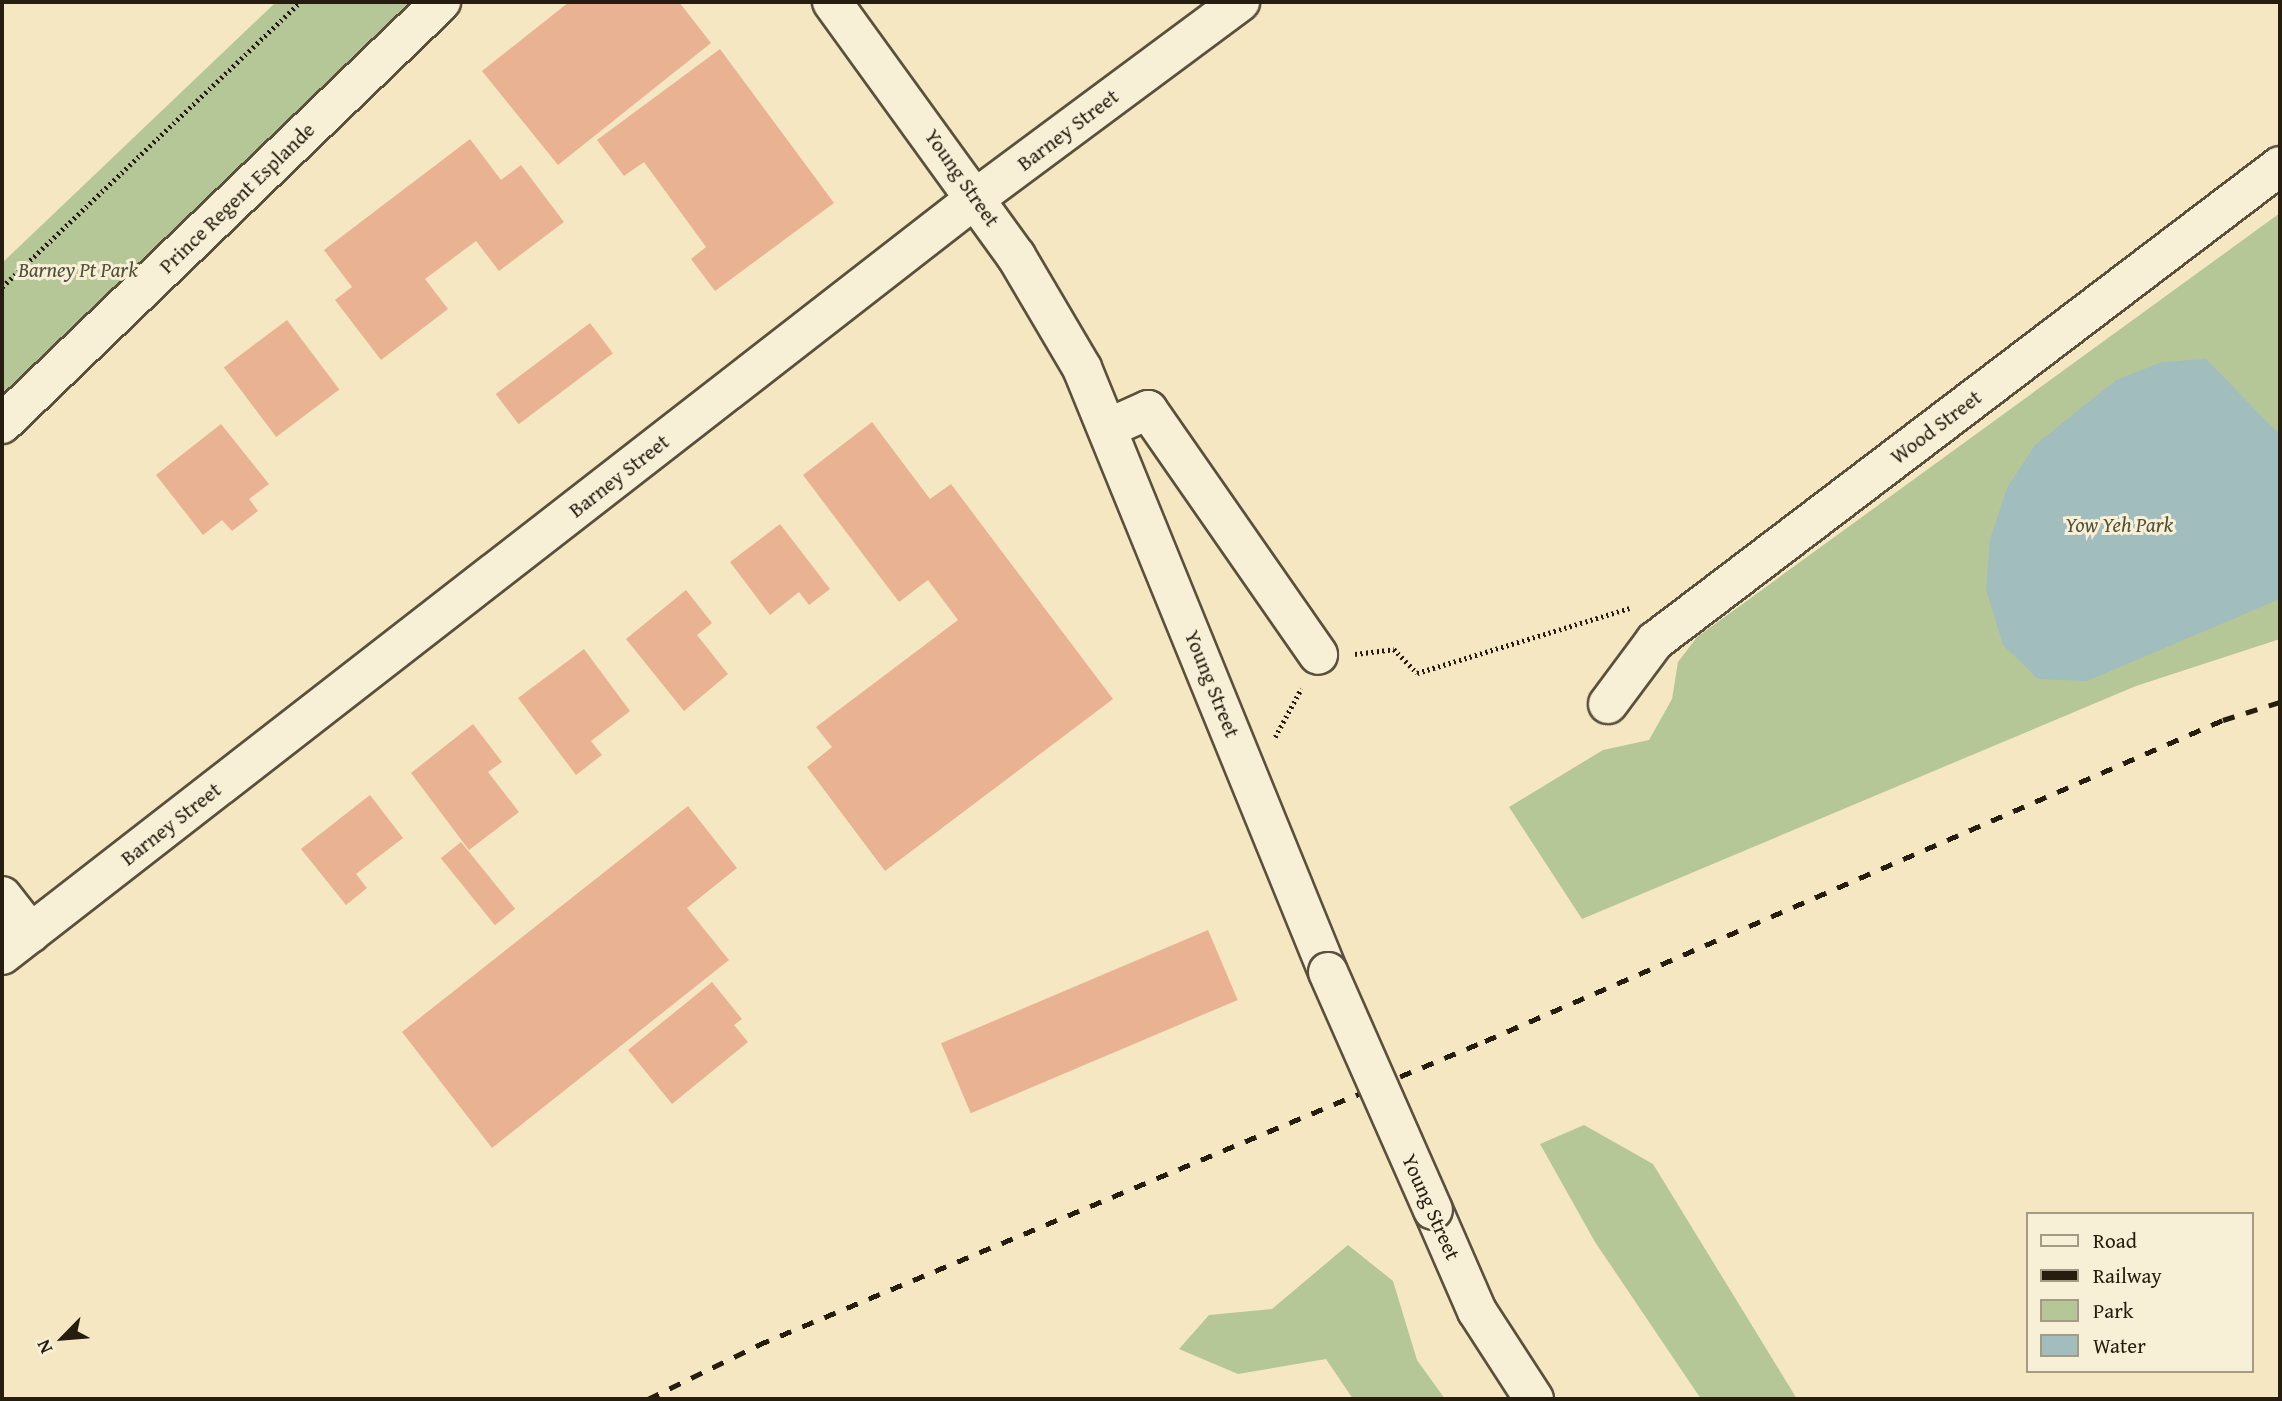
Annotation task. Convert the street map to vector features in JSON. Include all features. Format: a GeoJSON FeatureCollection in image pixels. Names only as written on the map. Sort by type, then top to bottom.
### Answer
{"type":"FeatureCollection","features":[{"type":"Feature","properties":{"kind":"street","name":"Prince Regent Esplande"},"geometry":{"type":"LineString","coordinates":[[2,424],[442,2]]}},
{"type":"Feature","properties":{"kind":"street","name":"Young Street"},"geometry":{"type":"LineString","coordinates":[[832,2],[976,198],[1082,368],[1328,972],[1477,1311],[1534,1399]]}},
{"type":"Feature","properties":{"kind":"street","name":"Barney Street"},"geometry":{"type":"LineString","coordinates":[[16,944],[976,198],[1240,2]]}},
{"type":"Feature","properties":{"kind":"street","name":"Wood Street"},"geometry":{"type":"LineString","coordinates":[[1608,704],[1655,641],[2280,166]]}},
{"type":"Feature","properties":{"kind":"street"},"geometry":{"type":"LineString","coordinates":[[1108,428],[1148,410],[1318,655]]}},
{"type":"Feature","properties":{"kind":"street"},"geometry":{"type":"LineString","coordinates":[[2,896],[16,944]]}},
{"type":"Feature","properties":{"kind":"path"},"geometry":{"type":"LineString","coordinates":[[2,288],[300,2]]}},
{"type":"Feature","properties":{"kind":"path"},"geometry":{"type":"LineString","coordinates":[[1272,744],[1318,655],[1394,649],[1417,673],[1629,608]]}},
{"type":"Feature","properties":{"kind":"green space","name":"Barney Pt Park"},"geometry":{"type":"Polygon","coordinates":[[[276,2],[441,2],[2,424],[2,263],[276,2]]]}},
{"type":"Feature","properties":{"kind":"green space","name":"Yow Yeh Park"},"geometry":{"type":"Polygon","coordinates":[[[2280,213],[2280,639],[2136,686],[1582,919],[1509,807],[1603,750],[1649,740],[1672,699],[1678,662],[1697,637],[2280,213]]]}},
{"type":"Feature","properties":{"kind":"green space"},"geometry":{"type":"Polygon","coordinates":[[[1584,1125],[1653,1164],[1797,1399],[1701,1399],[1595,1242],[1540,1144],[1584,1125]]]}},
{"type":"Feature","properties":{"kind":"green space"},"geometry":{"type":"Polygon","coordinates":[[[1348,1245],[1393,1281],[1417,1360],[1445,1399],[1353,1399],[1326,1359],[1238,1374],[1179,1349],[1209,1315],[1272,1309],[1348,1245]]]}},
{"type":"Feature","properties":{"kind":"water"},"geometry":{"type":"Polygon","coordinates":[[[2206,359],[2280,435],[2280,599],[2087,681],[2038,679],[2003,645],[1986,590],[1990,539],[2007,488],[2035,445],[2116,380],[2162,362],[2206,359]]]}},
{"type":"Feature","properties":{"kind":"building"},"geometry":{"type":"Polygon","coordinates":[[[569,2],[679,2],[711,43],[558,165],[482,71],[569,2]]]}},
{"type":"Feature","properties":{"kind":"building"},"geometry":{"type":"Polygon","coordinates":[[[720,49],[834,203],[715,291],[691,259],[706,247],[644,162],[624,176],[597,140],[720,49]]]}},
{"type":"Feature","properties":{"kind":"building"},"geometry":{"type":"Polygon","coordinates":[[[470,139],[501,180],[521,165],[564,222],[499,271],[476,241],[425,279],[448,309],[381,360],[335,300],[352,287],[324,250],[470,139]]]}},
{"type":"Feature","properties":{"kind":"building"},"geometry":{"type":"Polygon","coordinates":[[[287,320],[339,389],[276,437],[224,368],[287,320]]]}},
{"type":"Feature","properties":{"kind":"building"},"geometry":{"type":"Polygon","coordinates":[[[590,323],[613,353],[519,424],[496,394],[590,323]]]}},
{"type":"Feature","properties":{"kind":"building"},"geometry":{"type":"Polygon","coordinates":[[[872,422],[930,499],[951,484],[1113,699],[885,871],[807,767],[832,747],[816,727],[958,620],[928,580],[899,602],[803,475],[872,422]]]}},
{"type":"Feature","properties":{"kind":"building"},"geometry":{"type":"Polygon","coordinates":[[[221,424],[269,484],[249,499],[258,511],[232,531],[222,520],[203,535],[156,475],[221,424]]]}},
{"type":"Feature","properties":{"kind":"building"},"geometry":{"type":"Polygon","coordinates":[[[780,524],[830,589],[809,605],[799,592],[770,615],[730,562],[780,524]]]}},
{"type":"Feature","properties":{"kind":"building"},"geometry":{"type":"Polygon","coordinates":[[[686,590],[712,623],[697,635],[728,674],[684,711],[626,639],[686,590]]]}},
{"type":"Feature","properties":{"kind":"building"},"geometry":{"type":"Polygon","coordinates":[[[584,649],[630,711],[591,741],[602,755],[576,775],[518,698],[584,649]]]}},
{"type":"Feature","properties":{"kind":"building"},"geometry":{"type":"Polygon","coordinates":[[[473,724],[502,762],[488,772],[519,812],[469,850],[411,773],[473,724]]]}},
{"type":"Feature","properties":{"kind":"building"},"geometry":{"type":"Polygon","coordinates":[[[370,795],[403,838],[356,874],[367,888],[346,905],[301,849],[370,795]]]}},
{"type":"Feature","properties":{"kind":"building"},"geometry":{"type":"Polygon","coordinates":[[[688,806],[737,868],[687,908],[729,960],[492,1148],[402,1032],[688,806]]]}},
{"type":"Feature","properties":{"kind":"building"},"geometry":{"type":"Polygon","coordinates":[[[461,842],[515,909],[495,925],[441,858],[461,842]]]}},
{"type":"Feature","properties":{"kind":"building"},"geometry":{"type":"Polygon","coordinates":[[[1208,930],[1238,1000],[971,1113],[941,1043],[1208,930]]]}},
{"type":"Feature","properties":{"kind":"building"},"geometry":{"type":"Polygon","coordinates":[[[712,982],[742,1019],[734,1025],[748,1042],[672,1104],[628,1050],[712,982]]]}},
{"type":"Feature","properties":{"kind":"railway"},"geometry":{"type":"LineString","coordinates":[[648,1399],[758,1345],[1485,1041],[2223,720],[2280,702]]}}]}
